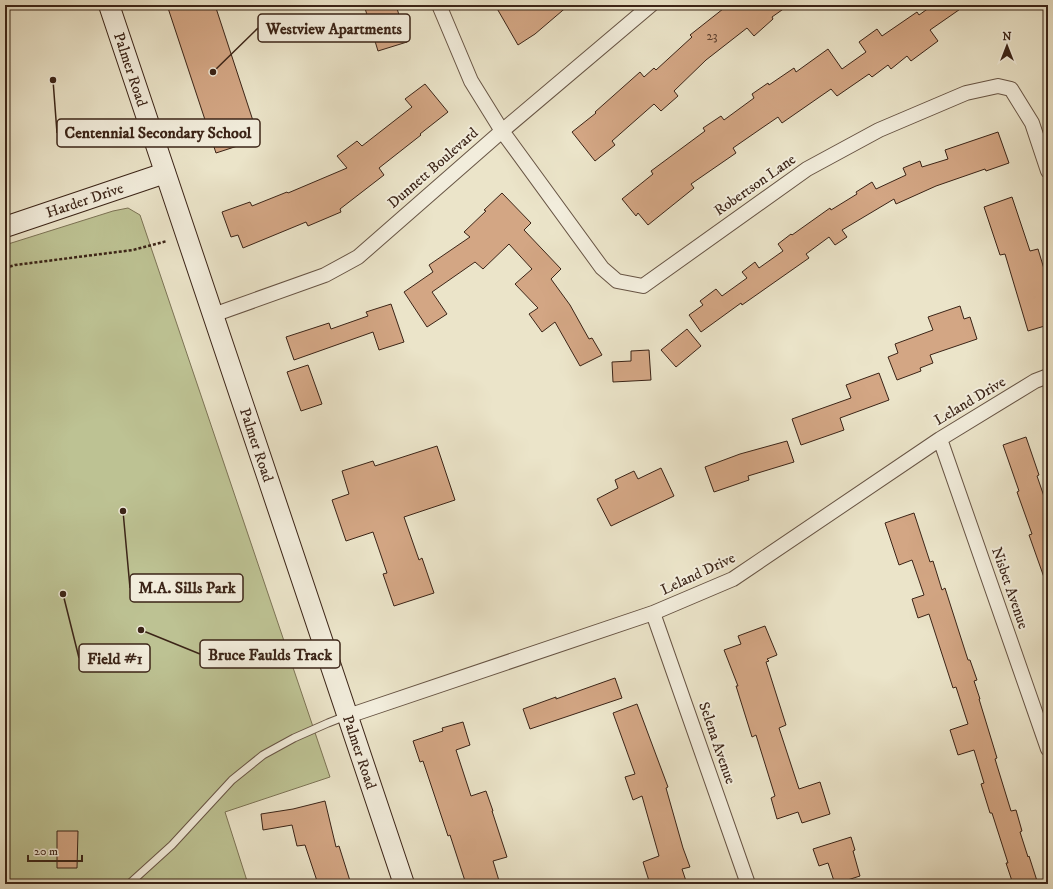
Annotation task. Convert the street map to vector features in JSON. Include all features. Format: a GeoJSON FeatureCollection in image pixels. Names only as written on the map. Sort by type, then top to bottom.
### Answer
{"type":"FeatureCollection","features":[{"type":"Feature","properties":{"kind":"street","name":"Palmer Road"},"geometry":{"type":"LineString","coordinates":[[109,5],[404,884]]}},
{"type":"Feature","properties":{"kind":"street","name":"Robertson Lane"},"geometry":{"type":"LineString","coordinates":[[438,5],[471,81],[502,131],[602,268],[617,281],[642,286],[807,169],[879,130],[966,93],[998,86],[1011,89],[1032,123],[1048,171]]}},
{"type":"Feature","properties":{"kind":"street","name":"Dunnett Boulevard"},"geometry":{"type":"LineString","coordinates":[[213,315],[325,275],[358,257],[502,131],[651,5]]}},
{"type":"Feature","properties":{"kind":"street","name":"Harder Drive"},"geometry":{"type":"LineString","coordinates":[[5,227],[165,173]]}},
{"type":"Feature","properties":{"kind":"street","name":"Leland Drive"},"geometry":{"type":"LineString","coordinates":[[348,716],[653,613],[733,579],[940,439],[1035,381],[1048,376]]}},
{"type":"Feature","properties":{"kind":"street","name":"Nisbet Avenue"},"geometry":{"type":"LineString","coordinates":[[940,439],[1048,749]]}},
{"type":"Feature","properties":{"kind":"street","name":"Selena Avenue"},"geometry":{"type":"LineString","coordinates":[[653,613],[748,884]]}},
{"type":"Feature","properties":{"kind":"lane"},"geometry":{"type":"LineString","coordinates":[[129,884],[172,845],[232,780],[263,756],[294,738],[348,716]]}},
{"type":"Feature","properties":{"kind":"path"},"geometry":{"type":"LineString","coordinates":[[5,268],[16,265],[133,250],[167,241]]}},
{"type":"Feature","properties":{"kind":"green space"},"geometry":{"type":"Polygon","coordinates":[[[128,208],[140,215],[330,777],[225,812],[248,884],[5,884],[5,245],[113,211],[128,208]]]}},
{"type":"Feature","properties":{"kind":"building"},"geometry":{"type":"Polygon","coordinates":[[[167,5],[215,5],[259,139],[216,153],[167,5]]]}},
{"type":"Feature","properties":{"kind":"building"},"geometry":{"type":"Polygon","coordinates":[[[364,5],[396,5],[407,42],[378,51],[364,5]]]}},
{"type":"Feature","properties":{"kind":"building"},"geometry":{"type":"Polygon","coordinates":[[[495,5],[569,5],[535,34],[518,45],[495,5]]]}},
{"type":"Feature","properties":{"kind":"building"},"geometry":{"type":"Polygon","coordinates":[[[728,5],[789,5],[772,17],[773,19],[754,36],[747,28],[706,60],[674,91],[678,96],[661,111],[654,104],[612,141],[615,145],[595,161],[572,132],[596,113],[595,112],[640,72],[644,77],[654,68],[656,70],[692,37],[690,35],[728,5]]]}},
{"type":"Feature","properties":{"kind":"building"},"geometry":{"type":"Polygon","coordinates":[[[933,5],[966,5],[930,30],[938,41],[911,61],[907,56],[891,69],[888,65],[872,77],[869,74],[837,96],[831,89],[782,123],[778,117],[733,148],[736,153],[691,184],[694,188],[648,225],[638,213],[636,216],[622,199],[653,174],[651,171],[705,131],[703,128],[721,116],[724,120],[754,98],[752,94],[768,83],[769,85],[794,68],[796,72],[828,49],[842,69],[866,52],[859,42],[877,29],[882,36],[917,12],[919,15],[933,5]]]}},
{"type":"Feature","properties":{"kind":"building"},"geometry":{"type":"Polygon","coordinates":[[[425,84],[448,112],[379,168],[384,175],[340,209],[341,212],[308,226],[306,222],[243,248],[238,235],[231,237],[222,212],[250,202],[252,206],[287,192],[288,193],[347,168],[337,156],[357,141],[362,146],[412,107],[405,99],[425,84]]]}},
{"type":"Feature","properties":{"kind":"building"},"geometry":{"type":"Polygon","coordinates":[[[998,132],[1009,163],[986,171],[985,169],[936,186],[896,204],[894,199],[842,230],[847,237],[835,245],[829,237],[806,254],[809,258],[742,305],[741,303],[701,332],[689,315],[703,305],[700,301],[716,289],[722,296],[747,278],[742,272],[755,262],[759,268],[783,251],[778,244],[791,234],[792,235],[830,208],[831,210],[857,194],[856,192],[872,182],[876,189],[906,175],[903,168],[920,161],[922,167],[948,159],[945,150],[998,132]]]}},
{"type":"Feature","properties":{"kind":"building"},"geometry":{"type":"Polygon","coordinates":[[[502,193],[531,223],[524,230],[561,269],[551,279],[570,305],[589,339],[592,338],[602,355],[580,366],[555,322],[542,332],[529,314],[538,308],[515,284],[532,269],[509,244],[483,269],[475,262],[432,292],[447,314],[427,327],[404,292],[433,272],[429,265],[470,237],[464,232],[502,193]]]}},
{"type":"Feature","properties":{"kind":"building"},"geometry":{"type":"Polygon","coordinates":[[[1012,197],[1030,251],[1038,249],[1048,282],[1048,325],[1028,331],[1005,254],[1000,255],[984,207],[1012,197]]]}},
{"type":"Feature","properties":{"kind":"building"},"geometry":{"type":"Polygon","coordinates":[[[391,304],[404,342],[379,350],[373,332],[294,360],[286,337],[329,323],[331,329],[368,316],[366,312],[391,304]]]}},
{"type":"Feature","properties":{"kind":"building"},"geometry":{"type":"Polygon","coordinates":[[[960,306],[964,319],[970,317],[977,339],[930,355],[933,363],[920,368],[921,371],[897,380],[888,357],[898,353],[895,344],[933,330],[928,317],[960,306]]]}},
{"type":"Feature","properties":{"kind":"building"},"geometry":{"type":"Polygon","coordinates":[[[687,329],[701,346],[676,367],[661,350],[687,329]]]}},
{"type":"Feature","properties":{"kind":"building"},"geometry":{"type":"Polygon","coordinates":[[[649,350],[651,380],[613,382],[612,362],[631,361],[631,351],[649,350]]]}},
{"type":"Feature","properties":{"kind":"building"},"geometry":{"type":"Polygon","coordinates":[[[308,365],[322,404],[301,411],[287,372],[308,365]]]}},
{"type":"Feature","properties":{"kind":"building"},"geometry":{"type":"Polygon","coordinates":[[[879,373],[889,400],[840,418],[844,430],[801,445],[792,419],[851,398],[846,385],[879,373]]]}},
{"type":"Feature","properties":{"kind":"building"},"geometry":{"type":"Polygon","coordinates":[[[1026,437],[1048,508],[1048,583],[1046,583],[1029,535],[1032,534],[1017,492],[1019,491],[1003,445],[1026,437]]]}},
{"type":"Feature","properties":{"kind":"building"},"geometry":{"type":"Polygon","coordinates":[[[787,441],[794,462],[748,476],[749,480],[714,492],[705,467],[740,454],[787,441]]]}},
{"type":"Feature","properties":{"kind":"building"},"geometry":{"type":"Polygon","coordinates":[[[437,446],[455,500],[404,517],[419,560],[422,558],[434,593],[394,606],[383,574],[387,573],[373,532],[346,541],[332,500],[349,494],[342,471],[373,461],[375,466],[437,446]]]}},
{"type":"Feature","properties":{"kind":"building"},"geometry":{"type":"Polygon","coordinates":[[[661,468],[674,496],[611,526],[597,499],[618,488],[615,480],[634,471],[638,479],[661,468]]]}},
{"type":"Feature","properties":{"kind":"building"},"geometry":{"type":"Polygon","coordinates":[[[914,513],[930,562],[933,561],[942,590],[945,588],[968,660],[970,660],[977,680],[974,681],[997,758],[995,759],[1011,811],[1016,810],[1022,831],[1020,832],[1038,884],[1013,884],[992,813],[990,813],[981,784],[984,783],[974,750],[958,755],[950,730],[968,724],[956,687],[953,688],[929,614],[918,618],[912,599],[924,595],[912,560],[899,565],[885,523],[914,513]]]}},
{"type":"Feature","properties":{"kind":"building"},"geometry":{"type":"Polygon","coordinates":[[[765,626],[777,655],[767,659],[769,661],[766,662],[786,725],[779,728],[799,789],[820,782],[830,814],[802,823],[798,812],[777,819],[771,798],[775,796],[756,735],[752,737],[736,686],[738,686],[724,650],[741,644],[738,636],[765,626]]]}},
{"type":"Feature","properties":{"kind":"building"},"geometry":{"type":"Polygon","coordinates":[[[615,678],[622,698],[530,729],[523,709],[615,678]]]}},
{"type":"Feature","properties":{"kind":"building"},"geometry":{"type":"Polygon","coordinates":[[[637,704],[668,787],[666,788],[690,867],[682,869],[687,884],[650,884],[643,862],[659,856],[642,796],[633,800],[625,777],[635,774],[613,713],[637,704]]]}},
{"type":"Feature","properties":{"kind":"building"},"geometry":{"type":"Polygon","coordinates":[[[463,722],[470,745],[456,750],[471,796],[486,791],[493,811],[507,857],[493,861],[500,884],[466,884],[423,761],[420,762],[413,741],[443,731],[442,728],[463,722]]]}},
{"type":"Feature","properties":{"kind":"building"},"geometry":{"type":"Polygon","coordinates":[[[325,801],[336,847],[339,846],[351,884],[318,884],[305,845],[297,846],[292,825],[263,830],[261,814],[293,809],[325,801]]]}},
{"type":"Feature","properties":{"kind":"building"},"geometry":{"type":"Polygon","coordinates":[[[57,831],[78,831],[77,868],[57,868],[57,831]]]}},
{"type":"Feature","properties":{"kind":"building"},"geometry":{"type":"Polygon","coordinates":[[[851,837],[860,876],[835,884],[828,863],[819,866],[813,849],[851,837]]]}},
{"type":"Feature","properties":{"kind":"place","name":"Westview Apartments"},"geometry":{"type":"Point","coordinates":[213,72]}},
{"type":"Feature","properties":{"kind":"place","name":"Centennial Secondary School"},"geometry":{"type":"Point","coordinates":[53,80]}},
{"type":"Feature","properties":{"kind":"place","name":"M.A. Sills Park"},"geometry":{"type":"Point","coordinates":[123,511]}},
{"type":"Feature","properties":{"kind":"place","name":"Field #1"},"geometry":{"type":"Point","coordinates":[63,594]}},
{"type":"Feature","properties":{"kind":"place","name":"Bruce Faulds Track"},"geometry":{"type":"Point","coordinates":[141,630]}}]}
